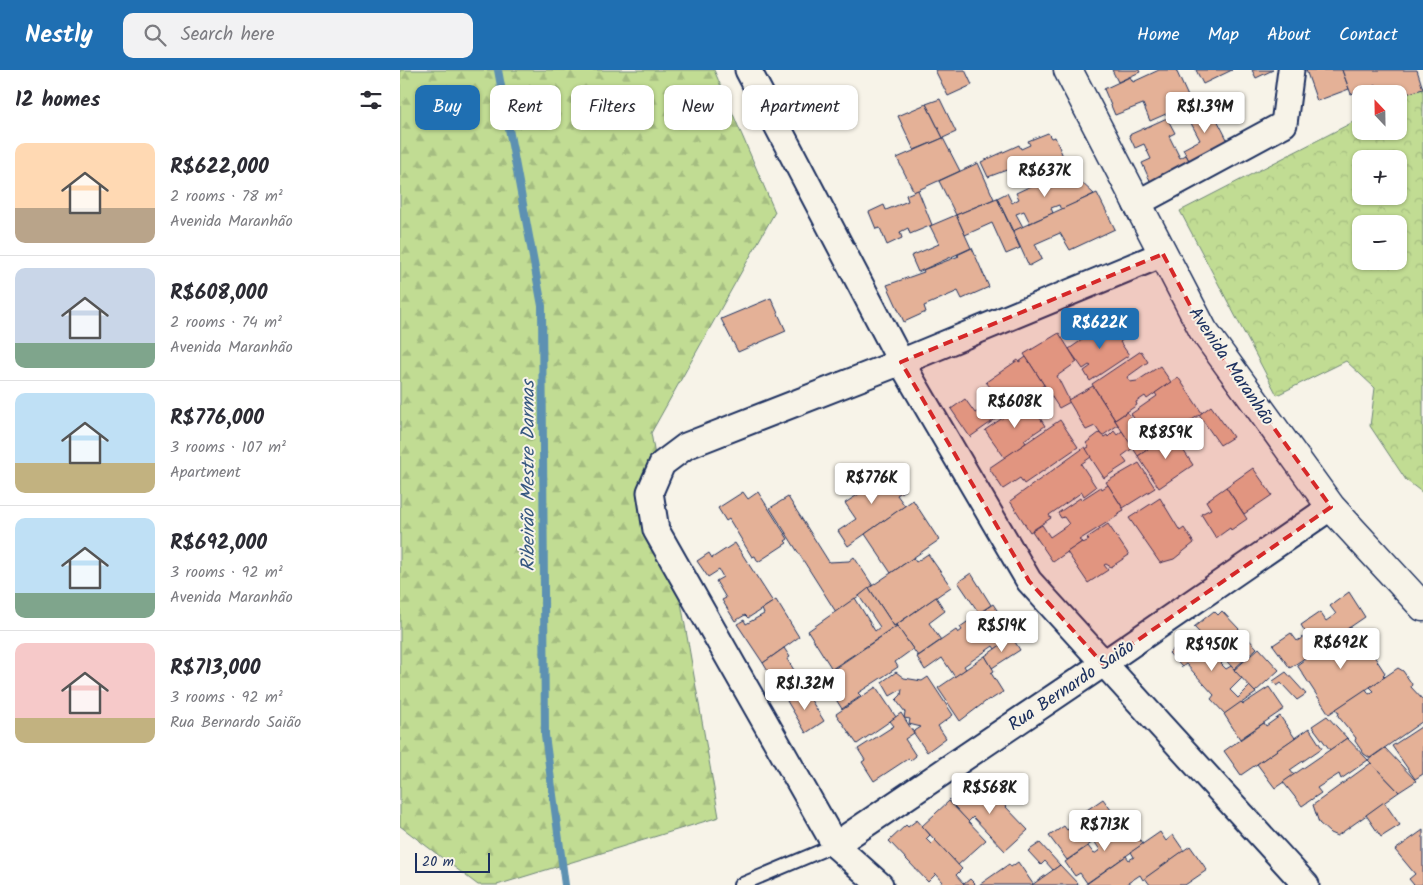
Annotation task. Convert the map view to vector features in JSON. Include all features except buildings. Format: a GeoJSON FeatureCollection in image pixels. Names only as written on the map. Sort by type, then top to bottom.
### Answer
{"type":"FeatureCollection","features":[{"type":"Feature","properties":{"kind":"street"},"geometry":{"type":"LineString","coordinates":[[748,70],[901,362],[1029,581],[1306,885]]}},
{"type":"Feature","properties":{"kind":"street","name":"Avenida Maranhão"},"geometry":{"type":"LineString","coordinates":[[1068,70],[1203,330],[1331,507],[1423,607]]}},
{"type":"Feature","properties":{"kind":"street"},"geometry":{"type":"LineString","coordinates":[[1136,204],[1284,124],[1291,70]]}},
{"type":"Feature","properties":{"kind":"street"},"geometry":{"type":"LineString","coordinates":[[880,885],[835,845],[656,530],[650,492],[662,464],[686,446],[901,362],[1163,254]]}},
{"type":"Feature","properties":{"kind":"street","name":"Rua Bernardo Saião"},"geometry":{"type":"LineString","coordinates":[[835,845],[1331,507]]}},
{"type":"Feature","properties":{"kind":"lane"},"geometry":{"type":"LineString","coordinates":[[740,885],[835,845]]}},
{"type":"Feature","properties":{"kind":"highlighted area"},"geometry":{"type":"Polygon","coordinates":[[[1163,254],[1203,330],[1331,507],[1103,664],[1029,581],[901,362],[1163,254]]]}},
{"type":"Feature","properties":{"kind":"green space"},"geometry":{"type":"Polygon","coordinates":[[[400,70],[714,70],[720,85],[664,85],[664,130],[732,130],[732,112],[775,212],[651,433],[719,817],[497,885],[478,885],[400,826],[400,70]]]}},
{"type":"Feature","properties":{"kind":"green space"},"geometry":{"type":"Polygon","coordinates":[[[1423,86],[1423,493],[1406,480],[1370,426],[1375,388],[1346,361],[1277,395],[1180,211],[1352,123],[1352,140],[1408,140],[1408,94],[1423,86]]]}},
{"type":"Feature","properties":{"kind":"waterway","name":"Ribeirão Mestre Darmas"},"geometry":{"type":"LineString","coordinates":[[498,70],[542,306],[545,735],[565,885]]}}]}
